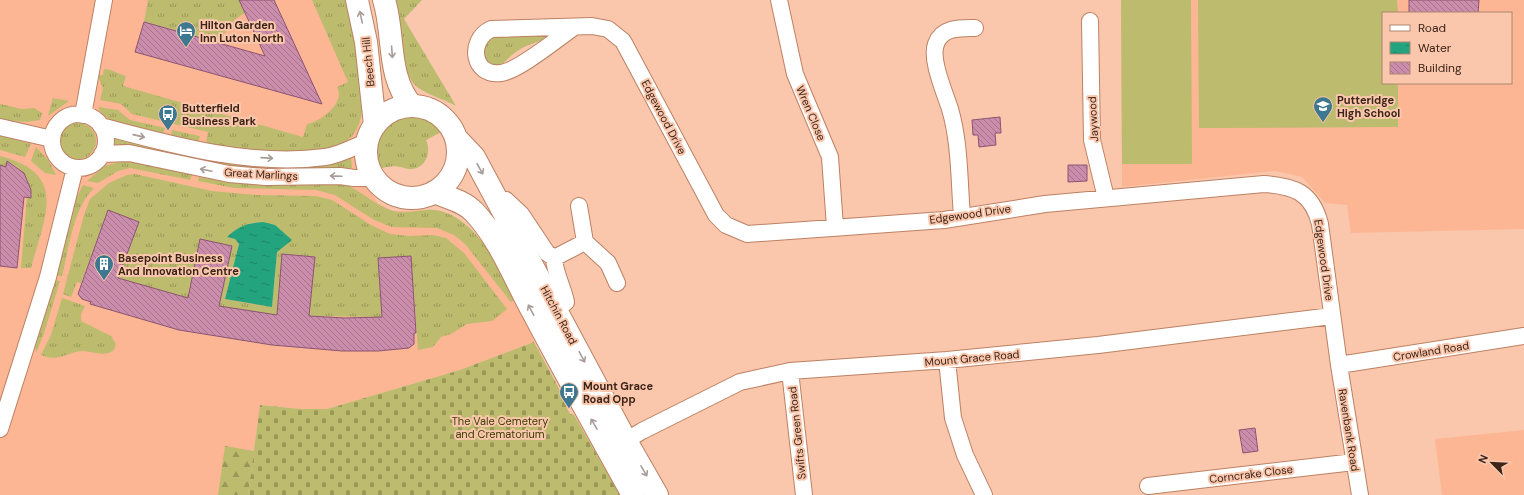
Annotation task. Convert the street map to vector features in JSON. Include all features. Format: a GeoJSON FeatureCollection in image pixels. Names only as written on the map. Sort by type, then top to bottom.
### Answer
{"type":"FeatureCollection","features":[{"type":"Feature","properties":{"kind":"main road","name":"Beech Hill"},"geometry":{"type":"LineString","coordinates":[[357,0],[366,42],[371,133]]}},
{"type":"Feature","properties":{"kind":"main road"},"geometry":{"type":"LineString","coordinates":[[384,0],[391,32],[393,65],[404,96],[412,106]]}},
{"type":"Feature","properties":{"kind":"main road"},"geometry":{"type":"LineString","coordinates":[[412,106],[424,107],[439,115],[451,128],[456,138],[458,151],[457,163],[452,175],[444,185],[425,196],[406,198],[388,191],[375,178],[367,160],[371,133],[391,111],[412,106]]}},
{"type":"Feature","properties":{"kind":"main road","name":"Hitchin Road"},"geometry":{"type":"LineString","coordinates":[[456,138],[474,157],[556,310],[617,446],[633,495]]}},
{"type":"Feature","properties":{"kind":"main road","name":"Hitchin Road"},"geometry":{"type":"LineString","coordinates":[[434,192],[462,203],[473,211],[482,221],[499,248],[579,400],[657,495]]}},
{"type":"Feature","properties":{"kind":"street"},"geometry":{"type":"LineString","coordinates":[[101,126],[105,136],[105,145],[102,154],[90,165],[75,168],[68,166],[58,158],[52,145],[52,139],[59,123],[74,115],[83,114],[104,0]]}},
{"type":"Feature","properties":{"kind":"street","name":"Wren Close"},"geometry":{"type":"LineString","coordinates":[[779,0],[794,74],[830,156],[835,227]]}},
{"type":"Feature","properties":{"kind":"street","name":"Jaywood"},"geometry":{"type":"LineString","coordinates":[[1090,21],[1097,38],[1092,140],[1106,198]]}},
{"type":"Feature","properties":{"kind":"street","name":"Edgewood Drive"},"geometry":{"type":"LineString","coordinates":[[573,28],[525,62],[501,74],[489,72],[481,66],[476,58],[476,46],[479,38],[491,29],[573,28],[592,26],[608,29],[623,40],[716,215],[726,225],[748,234],[944,220],[1045,204],[1264,184],[1281,185],[1296,189],[1310,199],[1318,213],[1339,364]]}},
{"type":"Feature","properties":{"kind":"street"},"geometry":{"type":"LineString","coordinates":[[962,216],[957,141],[951,111],[934,51],[938,38],[945,32],[952,29],[975,28]]}},
{"type":"Feature","properties":{"kind":"street","name":"Great Marlings"},"geometry":{"type":"LineString","coordinates":[[83,114],[96,121],[101,126],[233,156],[282,159],[326,157],[371,133]]}},
{"type":"Feature","properties":{"kind":"street"},"geometry":{"type":"LineString","coordinates":[[0,127],[52,139]]}},
{"type":"Feature","properties":{"kind":"street","name":"Great Marlings"},"geometry":{"type":"LineString","coordinates":[[102,154],[129,153],[229,174],[265,177],[340,176],[375,178]]}},
{"type":"Feature","properties":{"kind":"street"},"geometry":{"type":"LineString","coordinates":[[0,429],[46,284],[75,168]]}},
{"type":"Feature","properties":{"kind":"street"},"geometry":{"type":"LineString","coordinates":[[499,203],[506,200],[521,214],[546,253],[554,258]]}},
{"type":"Feature","properties":{"kind":"street"},"geometry":{"type":"LineString","coordinates":[[579,206],[585,242],[608,263],[617,283]]}},
{"type":"Feature","properties":{"kind":"street"},"geometry":{"type":"LineString","coordinates":[[554,258],[585,242]]}},
{"type":"Feature","properties":{"kind":"street"},"geometry":{"type":"LineString","coordinates":[[554,258],[555,270],[563,289],[566,302],[556,310]]}},
{"type":"Feature","properties":{"kind":"street","name":"Mount Grace Road"},"geometry":{"type":"LineString","coordinates":[[617,446],[642,431],[740,382],[790,371],[947,360],[1098,346],[1332,316]]}},
{"type":"Feature","properties":{"kind":"street","name":"Crowland Road"},"geometry":{"type":"LineString","coordinates":[[1339,364],[1524,336]]}},
{"type":"Feature","properties":{"kind":"street"},"geometry":{"type":"LineString","coordinates":[[947,360],[953,418],[965,455],[984,495]]}},
{"type":"Feature","properties":{"kind":"street","name":"Ravenbank Road"},"geometry":{"type":"LineString","coordinates":[[1339,364],[1360,495]]}},
{"type":"Feature","properties":{"kind":"street","name":"Swifts Green Road"},"geometry":{"type":"LineString","coordinates":[[790,371],[804,495]]}},
{"type":"Feature","properties":{"kind":"street","name":"Corncrake Close"},"geometry":{"type":"LineString","coordinates":[[1148,486],[1354,462]]}},
{"type":"Feature","properties":{"kind":"shaded area","name":"Butterfield Business Park"},"geometry":{"type":"Polygon","coordinates":[[[0,0],[348,0],[362,112],[357,149],[358,164],[365,183],[378,203],[393,211],[439,210],[450,215],[466,226],[484,244],[517,299],[534,342],[460,370],[327,409],[301,409],[260,405],[248,495],[0,495],[0,0]]]}},
{"type":"Feature","properties":{"kind":"shaded area","name":"Putteridge High School"},"geometry":{"type":"Polygon","coordinates":[[[1121,0],[1524,0],[1524,229],[1351,233],[1347,205],[1325,203],[1302,177],[1275,171],[1122,187],[1121,0]]]}},
{"type":"Feature","properties":{"kind":"shaded area"},"geometry":{"type":"Polygon","coordinates":[[[1524,430],[1524,495],[1442,495],[1435,439],[1524,430]]]}},
{"type":"Feature","properties":{"kind":"green space"},"geometry":{"type":"Polygon","coordinates":[[[148,0],[239,0],[245,13],[230,25],[221,43],[144,22],[148,0]]]}},
{"type":"Feature","properties":{"kind":"green space"},"geometry":{"type":"Polygon","coordinates":[[[312,0],[348,0],[354,24],[363,107],[357,129],[351,137],[339,145],[323,149],[282,152],[206,143],[208,132],[132,114],[121,104],[100,100],[103,88],[99,75],[103,75],[104,69],[107,69],[126,76],[123,86],[303,137],[307,124],[325,116],[335,105],[339,93],[337,87],[348,82],[312,0]]]}},
{"type":"Feature","properties":{"kind":"green space"},"geometry":{"type":"Polygon","coordinates":[[[392,0],[422,0],[404,19],[456,106],[419,88],[410,78],[406,69],[397,32],[392,0]]]}},
{"type":"Feature","properties":{"kind":"green space"},"geometry":{"type":"Polygon","coordinates":[[[1121,0],[1191,0],[1192,164],[1122,164],[1121,0]]]}},
{"type":"Feature","properties":{"kind":"green space"},"geometry":{"type":"Polygon","coordinates":[[[1198,0],[1397,0],[1398,12],[1382,12],[1382,84],[1398,84],[1398,127],[1199,128],[1198,0]]]}},
{"type":"Feature","properties":{"kind":"green space"},"geometry":{"type":"Polygon","coordinates":[[[552,33],[553,37],[518,50],[501,66],[492,65],[483,55],[482,46],[493,35],[520,36],[552,33]]]}},
{"type":"Feature","properties":{"kind":"green space"},"geometry":{"type":"Polygon","coordinates":[[[53,98],[69,101],[48,116],[53,98]]]}},
{"type":"Feature","properties":{"kind":"green space"},"geometry":{"type":"Polygon","coordinates":[[[0,104],[22,109],[34,108],[42,113],[40,120],[20,122],[0,119],[0,104]]]}},
{"type":"Feature","properties":{"kind":"green space"},"geometry":{"type":"Polygon","coordinates":[[[98,107],[118,110],[130,120],[165,128],[163,134],[117,123],[109,119],[98,107]]]}},
{"type":"Feature","properties":{"kind":"green space"},"geometry":{"type":"Polygon","coordinates":[[[408,114],[427,118],[443,131],[426,140],[428,150],[426,160],[419,167],[415,169],[406,169],[394,166],[377,169],[374,159],[374,150],[375,142],[379,134],[390,121],[408,114]]]}},
{"type":"Feature","properties":{"kind":"green space"},"geometry":{"type":"Polygon","coordinates":[[[82,123],[91,128],[95,134],[95,148],[91,154],[82,159],[74,159],[65,154],[61,148],[60,137],[65,128],[71,124],[82,123]]]}},
{"type":"Feature","properties":{"kind":"green space"},"geometry":{"type":"Polygon","coordinates":[[[172,130],[200,136],[198,142],[171,136],[172,130]]]}},
{"type":"Feature","properties":{"kind":"green space"},"geometry":{"type":"Polygon","coordinates":[[[0,135],[31,144],[25,157],[0,150],[0,135]]]}},
{"type":"Feature","properties":{"kind":"green space"},"geometry":{"type":"Polygon","coordinates":[[[115,138],[196,157],[195,160],[131,145],[115,145],[115,138]]]}},
{"type":"Feature","properties":{"kind":"green space"},"geometry":{"type":"Polygon","coordinates":[[[36,147],[48,160],[56,175],[45,173],[31,161],[36,147]]]}},
{"type":"Feature","properties":{"kind":"green space"},"geometry":{"type":"Polygon","coordinates":[[[0,156],[22,164],[36,174],[44,186],[47,200],[45,215],[31,268],[21,268],[27,197],[29,191],[28,181],[22,171],[13,164],[8,162],[6,167],[0,165],[0,156]]]}},
{"type":"Feature","properties":{"kind":"green space"},"geometry":{"type":"Polygon","coordinates":[[[351,157],[352,168],[273,170],[229,167],[202,162],[203,158],[235,164],[257,166],[302,167],[339,162],[351,157]]]}},
{"type":"Feature","properties":{"kind":"green space"},"geometry":{"type":"Polygon","coordinates":[[[123,161],[134,162],[192,175],[190,180],[130,168],[118,171],[98,183],[87,181],[105,166],[123,161]]]}},
{"type":"Feature","properties":{"kind":"green space"},"geometry":{"type":"Polygon","coordinates":[[[135,174],[212,191],[257,195],[316,196],[332,200],[371,225],[390,234],[409,236],[433,235],[446,238],[464,253],[507,309],[492,321],[467,324],[451,334],[441,337],[433,347],[418,350],[411,256],[378,258],[382,317],[309,316],[315,257],[283,254],[277,315],[219,306],[232,246],[200,240],[188,298],[118,278],[139,222],[108,210],[81,283],[77,282],[71,297],[63,294],[84,215],[90,199],[109,183],[127,175],[135,174]],[[228,237],[235,239],[239,244],[225,299],[272,307],[277,252],[291,239],[228,237]]]}},
{"type":"Feature","properties":{"kind":"green space"},"geometry":{"type":"Polygon","coordinates":[[[199,177],[243,184],[340,183],[347,185],[387,209],[394,211],[440,211],[453,216],[476,234],[495,260],[517,299],[511,302],[465,244],[454,235],[437,228],[392,227],[374,220],[335,195],[316,190],[234,188],[198,181],[199,177]]]}},
{"type":"Feature","properties":{"kind":"green space"},"geometry":{"type":"Polygon","coordinates":[[[83,185],[94,188],[81,206],[76,218],[62,276],[56,276],[74,203],[83,185]]]}},
{"type":"Feature","properties":{"kind":"green space"},"geometry":{"type":"Polygon","coordinates":[[[54,280],[60,281],[44,333],[36,353],[35,345],[54,280]]]}},
{"type":"Feature","properties":{"kind":"green space"},"geometry":{"type":"Polygon","coordinates":[[[62,298],[85,306],[81,314],[81,321],[111,336],[116,344],[114,350],[103,354],[84,351],[53,358],[41,355],[51,335],[62,298]]]}},
{"type":"Feature","properties":{"kind":"green space","name":"The Vale Cemetery and Crematorium"},"geometry":{"type":"Polygon","coordinates":[[[534,342],[564,398],[563,400],[570,414],[574,415],[620,495],[248,495],[260,405],[301,409],[327,409],[460,370],[534,342]]]}},
{"type":"Feature","properties":{"kind":"green space"},"geometry":{"type":"Polygon","coordinates":[[[225,446],[254,451],[248,495],[218,495],[225,446]]]}},
{"type":"Feature","properties":{"kind":"water"},"geometry":{"type":"Polygon","coordinates":[[[263,222],[275,225],[292,240],[277,252],[272,307],[225,299],[239,244],[235,239],[227,237],[235,230],[244,226],[263,222]]]}},
{"type":"Feature","properties":{"kind":"building","name":"Hilton Garden Inn Luton North"},"geometry":{"type":"Polygon","coordinates":[[[239,0],[274,0],[322,104],[135,52],[144,22],[265,56],[239,0]]]}},
{"type":"Feature","properties":{"kind":"building"},"geometry":{"type":"Polygon","coordinates":[[[1409,0],[1479,0],[1478,12],[1409,12],[1409,0]]]}},
{"type":"Feature","properties":{"kind":"building"},"geometry":{"type":"Polygon","coordinates":[[[1000,117],[1001,133],[995,133],[996,145],[979,147],[978,135],[973,135],[972,120],[1000,117]]]}},
{"type":"Feature","properties":{"kind":"building"},"geometry":{"type":"Polygon","coordinates":[[[7,161],[24,173],[31,190],[31,198],[24,197],[17,268],[0,266],[0,165],[6,167],[7,161]]]}},
{"type":"Feature","properties":{"kind":"building"},"geometry":{"type":"Polygon","coordinates":[[[1068,165],[1087,165],[1087,181],[1068,182],[1068,165]]]}},
{"type":"Feature","properties":{"kind":"building","name":"Basepoint Business And Innovation Centre"},"geometry":{"type":"Polygon","coordinates":[[[108,210],[139,222],[118,278],[188,298],[200,239],[232,246],[219,306],[277,315],[282,254],[315,257],[309,316],[345,318],[382,317],[378,258],[411,256],[416,333],[414,333],[414,344],[409,348],[378,351],[342,351],[272,345],[179,330],[90,304],[91,302],[82,299],[78,294],[108,210]]]}},
{"type":"Feature","properties":{"kind":"building"},"geometry":{"type":"Polygon","coordinates":[[[1255,428],[1258,451],[1243,453],[1239,430],[1255,428]]]}},
{"type":"Feature","properties":{"kind":"place","name":"Hilton Garden Inn Luton North"},"geometry":{"type":"Point","coordinates":[186,48]}},
{"type":"Feature","properties":{"kind":"place","name":"Putteridge High School"},"geometry":{"type":"Point","coordinates":[1323,123]}},
{"type":"Feature","properties":{"kind":"place","name":"Butterfield Business Park"},"geometry":{"type":"Point","coordinates":[168,131]}},
{"type":"Feature","properties":{"kind":"place","name":"Basepoint Business And Innovation Centre"},"geometry":{"type":"Point","coordinates":[104,281]}},
{"type":"Feature","properties":{"kind":"place","name":"Mount Grace Road Opp"},"geometry":{"type":"Point","coordinates":[569,409]}}]}
